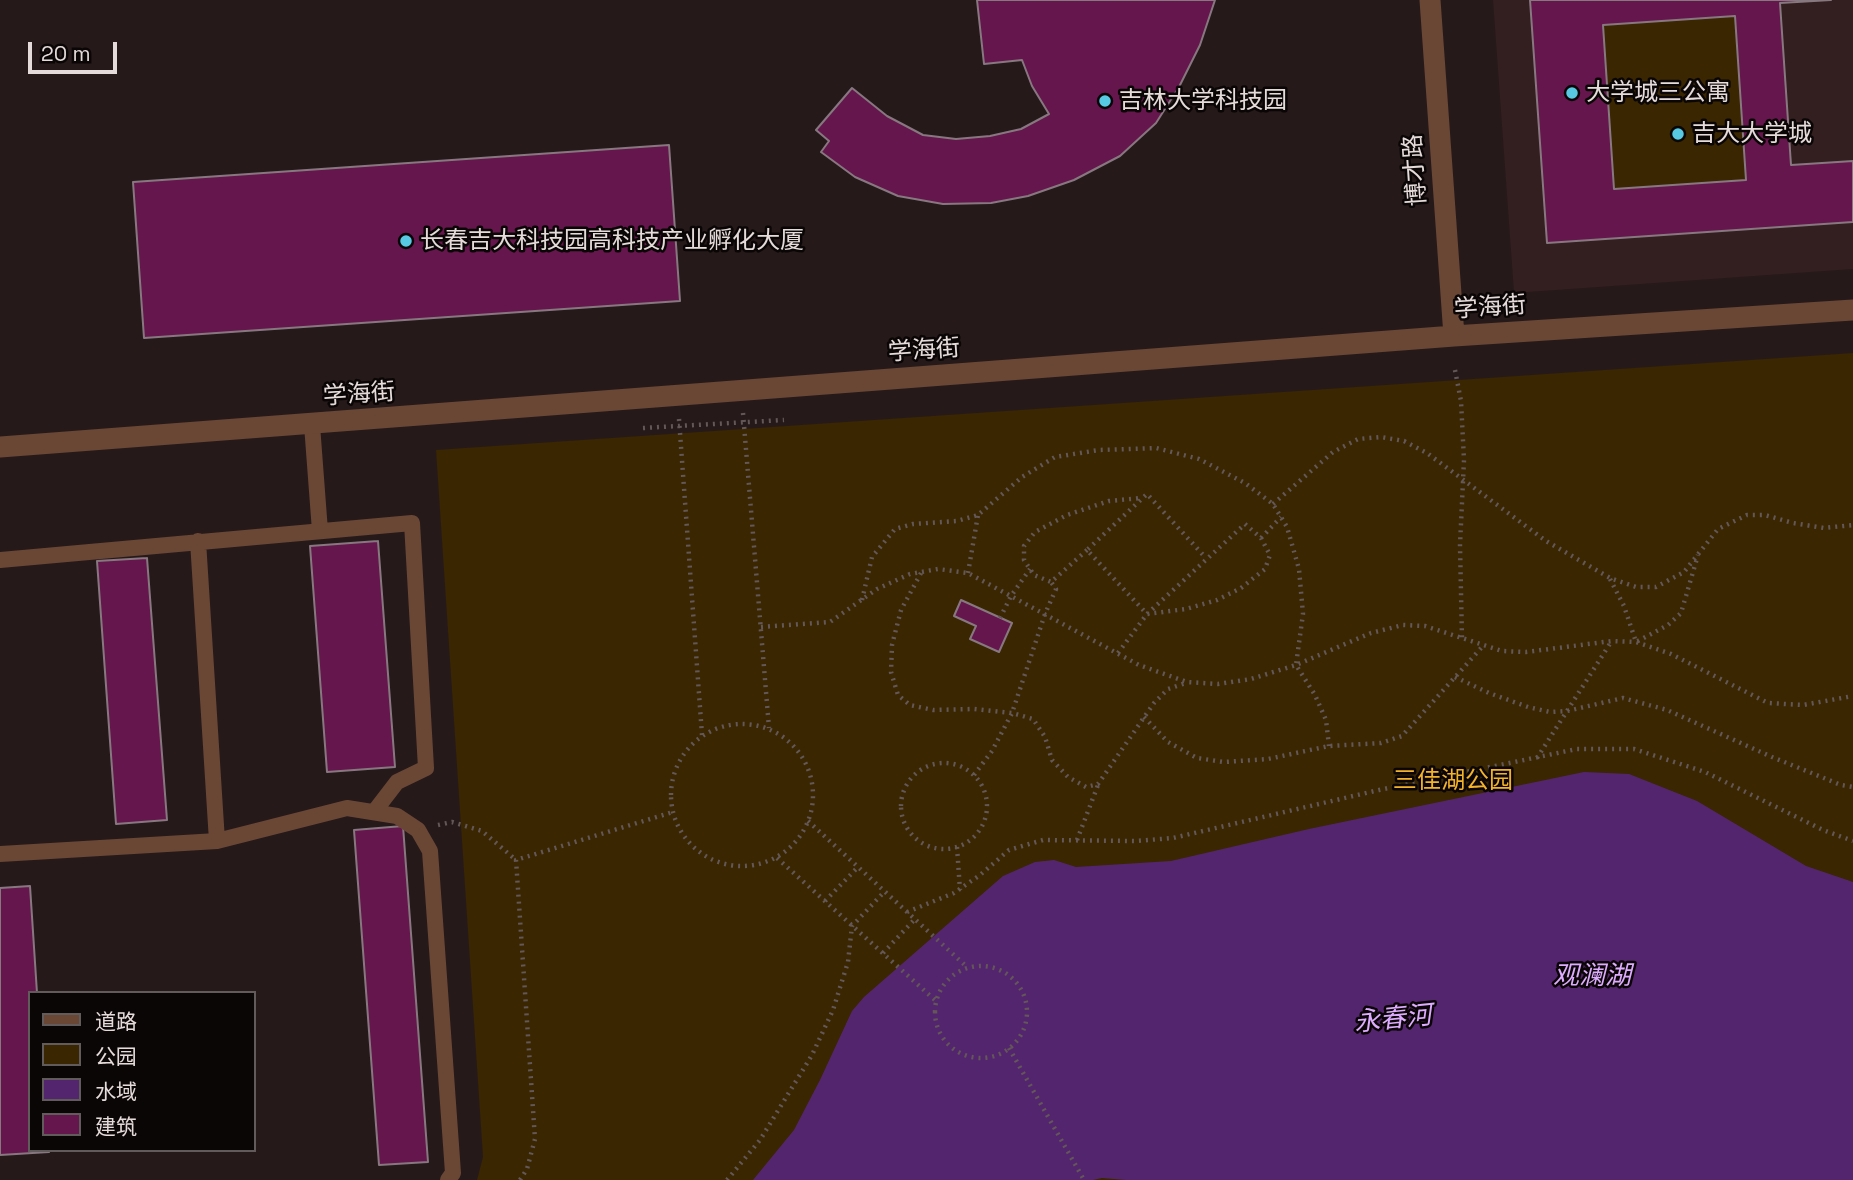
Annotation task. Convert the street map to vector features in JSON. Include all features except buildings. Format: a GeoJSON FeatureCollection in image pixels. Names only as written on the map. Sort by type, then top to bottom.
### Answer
{"type":"FeatureCollection","features":[{"type":"Feature","properties":{"kind":"street","name":"博才路"},"geometry":{"type":"LineString","coordinates":[[1430,0],[1454,336]]}},
{"type":"Feature","properties":{"kind":"street","name":"学海街"},"geometry":{"type":"LineString","coordinates":[[0,447],[1454,336],[1853,310]]}},
{"type":"Feature","properties":{"kind":"lane"},"geometry":{"type":"LineString","coordinates":[[312,425],[320,531]]}},
{"type":"Feature","properties":{"kind":"lane"},"geometry":{"type":"LineString","coordinates":[[0,560],[412,523],[426,768],[397,782],[374,812]]}},
{"type":"Feature","properties":{"kind":"lane"},"geometry":{"type":"LineString","coordinates":[[198,541],[217,841]]}},
{"type":"Feature","properties":{"kind":"lane"},"geometry":{"type":"LineString","coordinates":[[0,854],[217,841],[347,808],[397,816],[418,830],[430,851],[453,1173],[449,1180]]}},
{"type":"Feature","properties":{"kind":"path"},"geometry":{"type":"LineString","coordinates":[[1455,370],[1462,423],[1462,639]]}},
{"type":"Feature","properties":{"kind":"path"},"geometry":{"type":"LineString","coordinates":[[742,392],[769,728]]}},
{"type":"Feature","properties":{"kind":"path"},"geometry":{"type":"LineString","coordinates":[[677,397],[702,735]]}},
{"type":"Feature","properties":{"kind":"path"},"geometry":{"type":"LineString","coordinates":[[643,428],[784,420]]}},
{"type":"Feature","properties":{"kind":"path"},"geometry":{"type":"LineString","coordinates":[[1273,504],[1333,452],[1358,439],[1381,437],[1404,441],[1427,453],[1546,541],[1610,578],[1636,587],[1656,587],[1684,572],[1718,529],[1747,515],[1765,515],[1824,528],[1853,525]]}},
{"type":"Feature","properties":{"kind":"path"},"geometry":{"type":"LineString","coordinates":[[862,600],[872,557],[895,529],[913,524],[957,521],[978,515],[1022,477],[1055,457],[1099,450],[1156,448],[1199,459],[1245,483],[1273,504],[1287,527],[1299,569],[1303,614],[1296,664],[1315,695],[1326,720],[1329,746]]}},
{"type":"Feature","properties":{"kind":"path"},"geometry":{"type":"LineString","coordinates":[[1051,582],[1147,494],[1206,558]]}},
{"type":"Feature","properties":{"kind":"path"},"geometry":{"type":"LineString","coordinates":[[974,775],[992,751],[1012,713],[1056,589],[1051,582],[1034,575],[1024,560],[1024,546],[1035,532],[1067,515],[1109,501],[1142,498]]}},
{"type":"Feature","properties":{"kind":"path"},"geometry":{"type":"LineString","coordinates":[[968,573],[978,515]]}},
{"type":"Feature","properties":{"kind":"path"},"geometry":{"type":"LineString","coordinates":[[1262,538],[1280,517]]}},
{"type":"Feature","properties":{"kind":"path"},"geometry":{"type":"LineString","coordinates":[[1118,653],[1147,614],[1245,524],[1262,538],[1270,555],[1265,569],[1241,588],[1217,600],[1186,609],[1147,614]]}},
{"type":"Feature","properties":{"kind":"path"},"geometry":{"type":"LineString","coordinates":[[1636,642],[1668,625],[1681,613],[1699,550]]}},
{"type":"Feature","properties":{"kind":"path"},"geometry":{"type":"LineString","coordinates":[[1087,551],[1147,614]]}},
{"type":"Feature","properties":{"kind":"path"},"geometry":{"type":"LineString","coordinates":[[761,627],[830,622],[877,589],[909,574],[938,569],[968,573],[1139,665],[1187,682],[1218,684],[1251,679],[1296,664],[1371,633],[1403,625],[1425,626],[1502,651],[1526,652],[1612,641],[1636,642],[1671,654],[1768,704],[1802,705],[1853,696]]}},
{"type":"Feature","properties":{"kind":"path"},"geometry":{"type":"LineString","coordinates":[[1000,618],[1011,596],[1030,569]]}},
{"type":"Feature","properties":{"kind":"path"},"geometry":{"type":"LineString","coordinates":[[921,572],[901,610],[892,645],[891,672],[898,695],[910,705],[933,710],[974,709],[1012,713],[1033,719],[1045,737],[1052,761],[1068,777],[1086,787],[1098,784]]}},
{"type":"Feature","properties":{"kind":"path"},"geometry":{"type":"LineString","coordinates":[[1610,578],[1624,606],[1636,642]]}},
{"type":"Feature","properties":{"kind":"path"},"geometry":{"type":"LineString","coordinates":[[1536,758],[1612,641]]}},
{"type":"Feature","properties":{"kind":"path"},"geometry":{"type":"LineString","coordinates":[[1144,718],[1168,742],[1197,758],[1224,762],[1268,759],[1329,746],[1381,743],[1402,736],[1483,646]]}},
{"type":"Feature","properties":{"kind":"path"},"geometry":{"type":"LineString","coordinates":[[1454,677],[1489,693],[1550,712],[1567,711],[1623,698],[1667,710],[1841,785],[1853,787]]}},
{"type":"Feature","properties":{"kind":"path"},"geometry":{"type":"LineString","coordinates":[[1077,840],[1098,784],[1144,718],[1168,689],[1187,682]]}},
{"type":"Feature","properties":{"kind":"path"},"geometry":{"type":"LineString","coordinates":[[739,723],[769,728],[792,743],[803,758],[811,775],[814,794],[808,821],[792,846],[777,858],[745,867],[727,864],[710,859],[695,849],[684,836],[673,811],[672,783],[688,748],[702,735],[719,727],[739,723]]}},
{"type":"Feature","properties":{"kind":"path"},"geometry":{"type":"LineString","coordinates":[[907,912],[960,890],[1009,850],[1044,840],[1136,841],[1173,838],[1378,790],[1577,749],[1634,749],[1705,772],[1823,830],[1853,841]]}},
{"type":"Feature","properties":{"kind":"path"},"geometry":{"type":"LineString","coordinates":[[951,764],[974,775],[984,794],[985,816],[980,829],[970,840],[957,847],[932,847],[910,832],[901,808],[902,796],[907,784],[926,766],[951,764]]}},
{"type":"Feature","properties":{"kind":"path"},"geometry":{"type":"LineString","coordinates":[[516,860],[673,811]]}},
{"type":"Feature","properties":{"kind":"path"},"geometry":{"type":"LineString","coordinates":[[808,821],[967,967]]}},
{"type":"Feature","properties":{"kind":"path"},"geometry":{"type":"LineString","coordinates":[[418,830],[453,822],[482,831],[516,860],[535,1139],[527,1169],[520,1180]]}},
{"type":"Feature","properties":{"kind":"path"},"geometry":{"type":"LineString","coordinates":[[957,847],[960,890]]}},
{"type":"Feature","properties":{"kind":"path"},"geometry":{"type":"LineString","coordinates":[[777,858],[936,1001]]}},
{"type":"Feature","properties":{"kind":"path"},"geometry":{"type":"LineString","coordinates":[[825,901],[858,867]]}},
{"type":"Feature","properties":{"kind":"path"},"geometry":{"type":"LineString","coordinates":[[727,1180],[760,1140],[812,1055],[833,1010],[844,974],[852,926],[885,891]]}},
{"type":"Feature","properties":{"kind":"path"},"geometry":{"type":"LineString","coordinates":[[883,953],[915,919]]}},
{"type":"Feature","properties":{"kind":"path"},"geometry":{"type":"LineString","coordinates":[[967,967],[999,969],[1019,986],[1025,998],[1025,1024],[1020,1036],[1009,1048],[987,1058],[973,1058],[949,1045],[940,1032],[935,1017],[936,1001],[942,986],[953,975],[967,967]]}},
{"type":"Feature","properties":{"kind":"path"},"geometry":{"type":"LineString","coordinates":[[1009,1048],[1084,1180]]}},
{"type":"Feature","properties":{"kind":"shaded area","name":"吉大大学城"},"geometry":{"type":"Polygon","coordinates":[[[1493,0],[1853,0],[1853,269],[1514,293],[1493,0]]]}},
{"type":"Feature","properties":{"kind":"green space"},"geometry":{"type":"Polygon","coordinates":[[[1735,16],[1746,180],[1614,189],[1603,25],[1735,16]]]}},
{"type":"Feature","properties":{"kind":"green space","name":"三佳湖公园"},"geometry":{"type":"Polygon","coordinates":[[[1853,353],[1853,1180],[477,1180],[483,1157],[436,450],[1853,353]]]}},
{"type":"Feature","properties":{"kind":"water","name":"观澜湖"},"geometry":{"type":"Polygon","coordinates":[[[1584,772],[1629,774],[1697,801],[1806,866],[1853,882],[1853,1180],[753,1180],[794,1130],[852,1011],[864,997],[1003,876],[1035,862],[1054,860],[1076,867],[1171,861],[1309,829],[1584,772]]]}},
{"type":"Feature","properties":{"kind":"place","name":"大学城三公寓"},"geometry":{"type":"Point","coordinates":[1572,93]}},
{"type":"Feature","properties":{"kind":"place","name":"吉林大学科技园"},"geometry":{"type":"Point","coordinates":[1105,101]}},
{"type":"Feature","properties":{"kind":"place","name":"吉大大学城"},"geometry":{"type":"Point","coordinates":[1678,134]}},
{"type":"Feature","properties":{"kind":"place","name":"长春吉大科技园高科技产业孵化大厦"},"geometry":{"type":"Point","coordinates":[406,241]}},
{"type":"Feature","properties":{"kind":"water label","name":"永春河"},"geometry":{"type":"Point","coordinates":[1393,1020]}}]}
